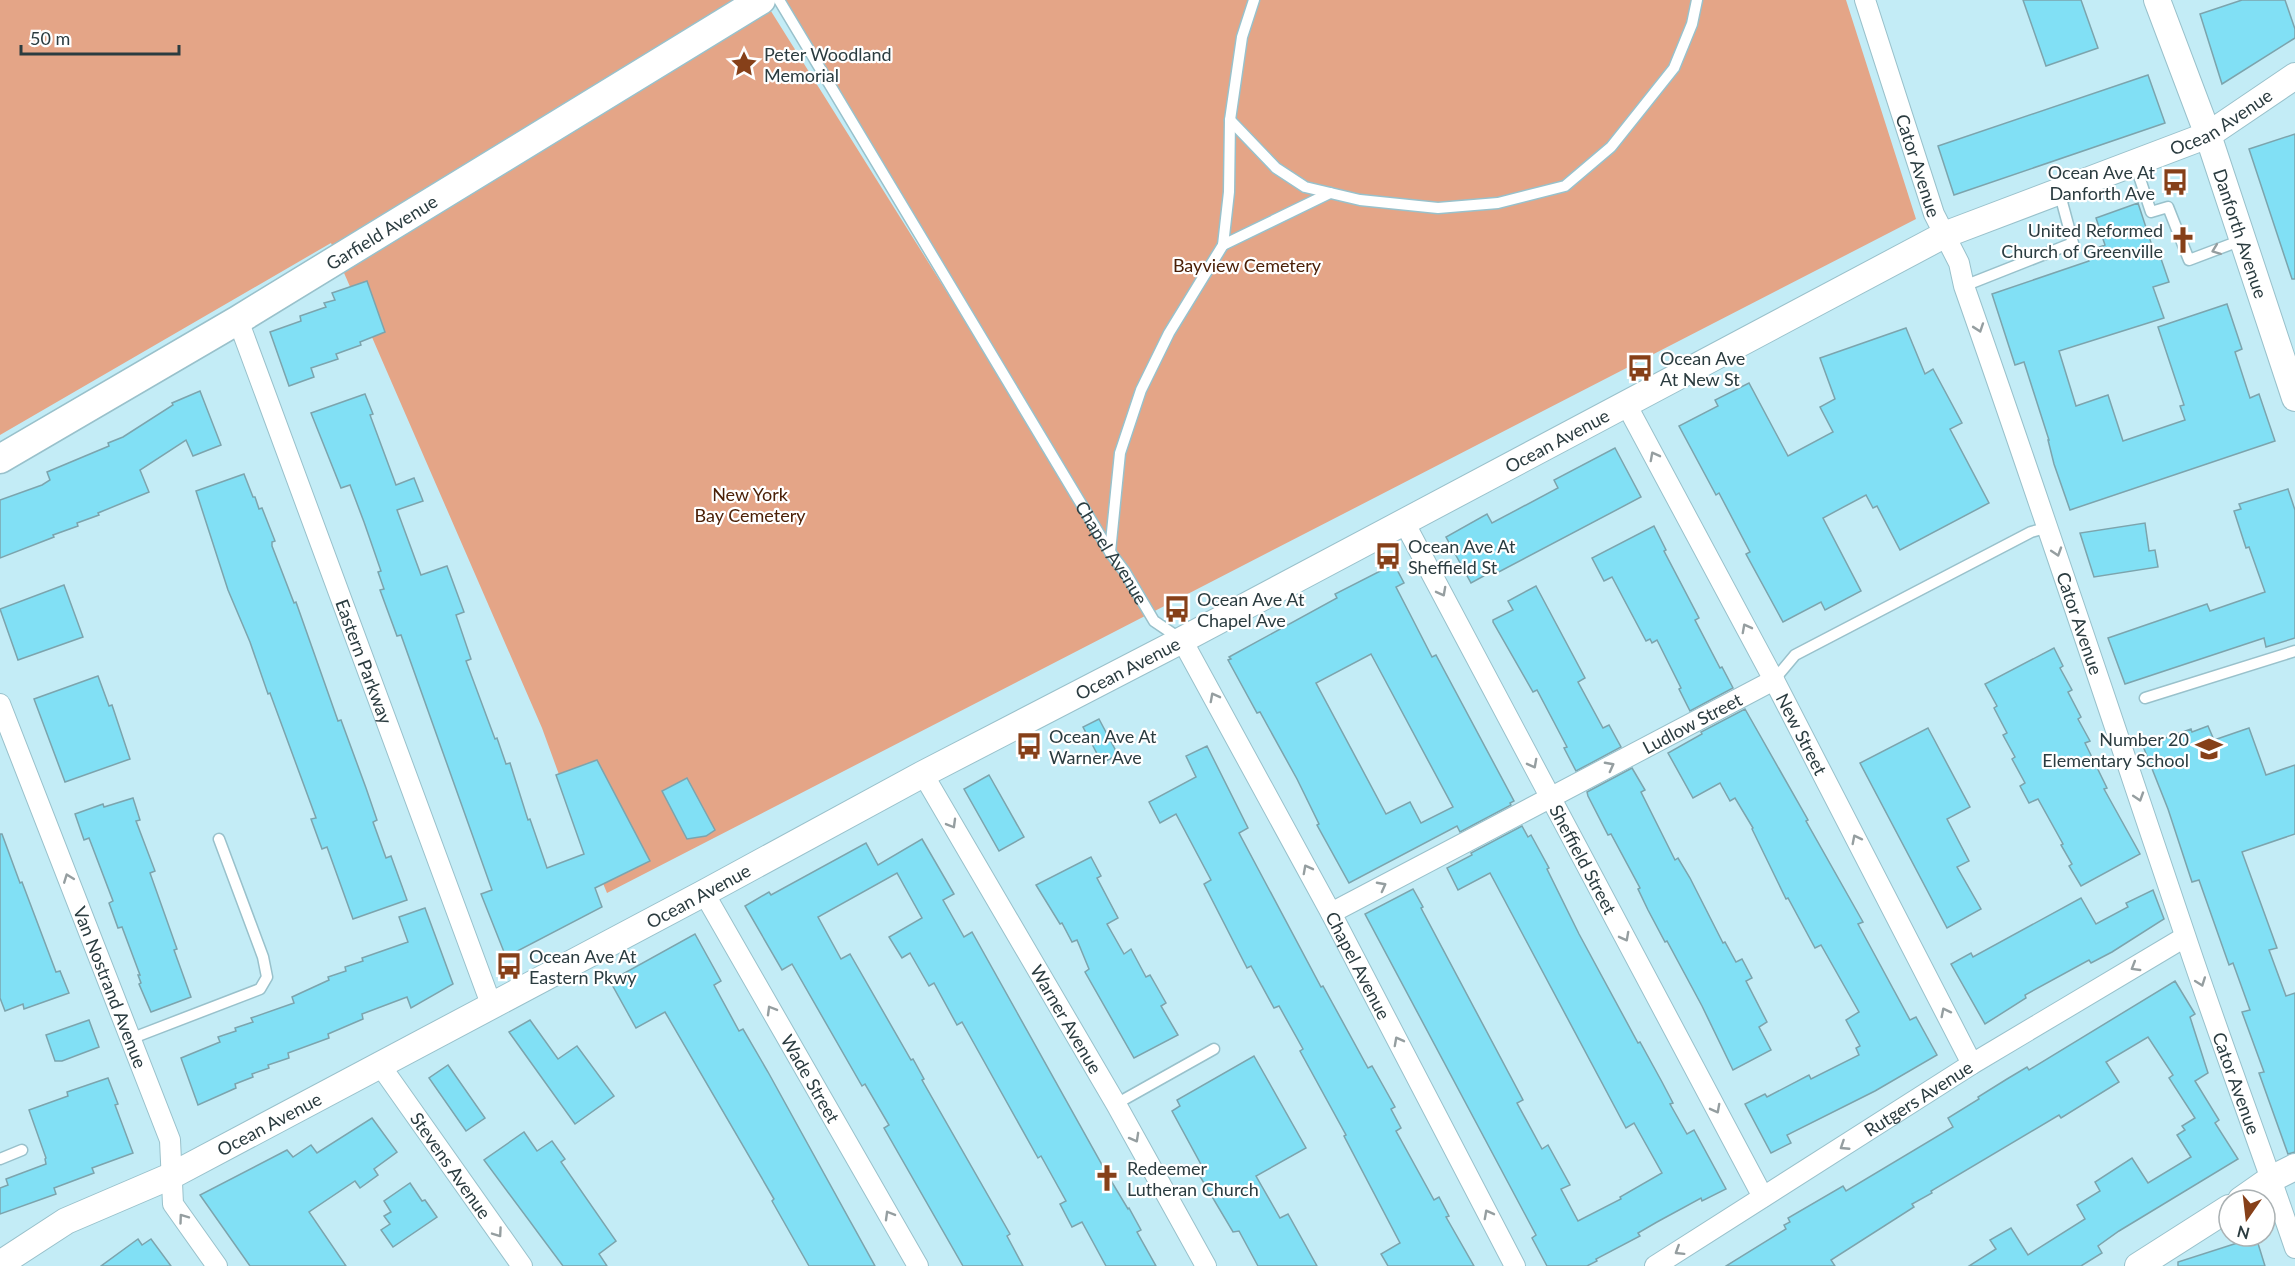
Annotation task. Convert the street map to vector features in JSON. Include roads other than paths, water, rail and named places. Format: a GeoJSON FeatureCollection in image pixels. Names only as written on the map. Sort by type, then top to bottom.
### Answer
{"type":"FeatureCollection","features":[{"type":"Feature","properties":{"kind":"main road","name":"Garfield Avenue"},"geometry":{"type":"LineString","coordinates":[[0,459],[238,320],[761,0]]}},
{"type":"Feature","properties":{"kind":"street","name":"Cator Avenue"},"geometry":{"type":"LineString","coordinates":[[1865,0],[1934,214],[1959,263],[1964,286],[2049,527],[2185,937],[2295,1248]]}},
{"type":"Feature","properties":{"kind":"street","name":"Danforth Avenue"},"geometry":{"type":"LineString","coordinates":[[2157,0],[2208,135],[2295,399]]}},
{"type":"Feature","properties":{"kind":"street","name":"Ocean Avenue"},"geometry":{"type":"LineString","coordinates":[[0,1264],[66,1221],[171,1176],[491,1004],[704,893],[922,774],[1182,640],[1944,235],[2208,135],[2295,76]]}},
{"type":"Feature","properties":{"kind":"street","name":"Eastern Parkway"},"geometry":{"type":"LineString","coordinates":[[238,320],[491,1004]]}},
{"type":"Feature","properties":{"kind":"street","name":"New Street"},"geometry":{"type":"LineString","coordinates":[[1626,404],[1774,680],[1972,1064]]}},
{"type":"Feature","properties":{"kind":"street","name":"Sheffield Street"},"geometry":{"type":"LineString","coordinates":[[1404,522],[1763,1197]]}},
{"type":"Feature","properties":{"kind":"street","name":"Chapel Avenue"},"geometry":{"type":"LineString","coordinates":[[1182,640],[1330,913],[1515,1266]]}},
{"type":"Feature","properties":{"kind":"street","name":"Ludlow Street"},"geometry":{"type":"LineString","coordinates":[[1330,913],[1774,680]]}},
{"type":"Feature","properties":{"kind":"street","name":"Van Nostrand Avenue"},"geometry":{"type":"LineString","coordinates":[[0,704],[170,1140],[173,1204],[217,1266]]}},
{"type":"Feature","properties":{"kind":"street","name":"Warner Avenue"},"geometry":{"type":"LineString","coordinates":[[922,774],[1116,1104],[1206,1266]]}},
{"type":"Feature","properties":{"kind":"street","name":"Wade Street"},"geometry":{"type":"LineString","coordinates":[[704,893],[918,1266]]}},
{"type":"Feature","properties":{"kind":"street","name":"Rutgers Avenue"},"geometry":{"type":"LineString","coordinates":[[1655,1266],[1972,1064],[2185,937]]}},
{"type":"Feature","properties":{"kind":"street","name":"Stevens Avenue"},"geometry":{"type":"LineString","coordinates":[[380,1065],[522,1266]]}},
{"type":"Feature","properties":{"kind":"street"},"geometry":{"type":"LineString","coordinates":[[2258,1188],[2295,1167]]}},
{"type":"Feature","properties":{"kind":"street"},"geometry":{"type":"LineString","coordinates":[[2138,1266],[2217,1216]]}},
{"type":"Feature","properties":{"kind":"lane","name":"Chapel Avenue"},"geometry":{"type":"LineString","coordinates":[[779,0],[1110,552],[1125,572],[1154,621],[1182,640]]}},
{"type":"Feature","properties":{"kind":"lane"},"geometry":{"type":"LineString","coordinates":[[1110,552],[1120,453],[1141,390],[1169,333],[1223,244],[1229,192],[1230,120],[1242,37],[1254,0]]}},
{"type":"Feature","properties":{"kind":"lane"},"geometry":{"type":"LineString","coordinates":[[1230,120],[1276,168],[1305,187],[1360,200],[1438,208],[1498,203],[1565,186],[1611,147],[1674,68],[1692,24],[1697,0]]}},
{"type":"Feature","properties":{"kind":"lane"},"geometry":{"type":"LineString","coordinates":[[2135,162],[2151,212],[2168,207],[2188,260],[2242,240]]}},
{"type":"Feature","properties":{"kind":"lane"},"geometry":{"type":"LineString","coordinates":[[1964,286],[2073,243],[2059,191]]}},
{"type":"Feature","properties":{"kind":"lane"},"geometry":{"type":"LineString","coordinates":[[1223,244],[1330,193]]}},
{"type":"Feature","properties":{"kind":"lane","name":"Ludlow Street"},"geometry":{"type":"LineString","coordinates":[[1774,680],[1795,655],[2031,532],[2049,527]]}},
{"type":"Feature","properties":{"kind":"lane"},"geometry":{"type":"LineString","coordinates":[[2145,698],[2295,651]]}},
{"type":"Feature","properties":{"kind":"lane"},"geometry":{"type":"LineString","coordinates":[[130,1039],[260,989],[267,976],[263,957],[219,839]]}},
{"type":"Feature","properties":{"kind":"lane"},"geometry":{"type":"LineString","coordinates":[[1116,1104],[1214,1049]]}},
{"type":"Feature","properties":{"kind":"lane"},"geometry":{"type":"LineString","coordinates":[[0,1159],[22,1150]]}},
{"type":"Feature","properties":{"kind":"place","name":"Peter Woodland Memorial"},"geometry":{"type":"Point","coordinates":[744,64]}},
{"type":"Feature","properties":{"kind":"place","name":"Ocean Ave At Danforth Ave"},"geometry":{"type":"Point","coordinates":[2175,182]}},
{"type":"Feature","properties":{"kind":"place","name":"United Reformed Church of Greenville"},"geometry":{"type":"Point","coordinates":[2183,240]}},
{"type":"Feature","properties":{"kind":"place","name":"Ocean Ave At New St"},"geometry":{"type":"Point","coordinates":[1640,368]}},
{"type":"Feature","properties":{"kind":"place","name":"Ocean Ave At Sheffield St"},"geometry":{"type":"Point","coordinates":[1388,556]}},
{"type":"Feature","properties":{"kind":"place","name":"Ocean Ave At Chapel Ave"},"geometry":{"type":"Point","coordinates":[1177,609]}},
{"type":"Feature","properties":{"kind":"place","name":"Ocean Ave At Warner Ave"},"geometry":{"type":"Point","coordinates":[1029,746]}},
{"type":"Feature","properties":{"kind":"place","name":"Number 20 Elementary School"},"geometry":{"type":"Point","coordinates":[2209,749]}},
{"type":"Feature","properties":{"kind":"place","name":"Ocean Ave At Eastern Pkwy"},"geometry":{"type":"Point","coordinates":[509,966]}},
{"type":"Feature","properties":{"kind":"place","name":"Redeemer Lutheran Church"},"geometry":{"type":"Point","coordinates":[1107,1178]}},
{"type":"Feature","properties":{"kind":"park label","name":"Bayview Cemetery"},"geometry":{"type":"Point","coordinates":[1247,265]}},
{"type":"Feature","properties":{"kind":"park label","name":"New York Bay Cemetery"},"geometry":{"type":"Point","coordinates":[750,504]}}]}
